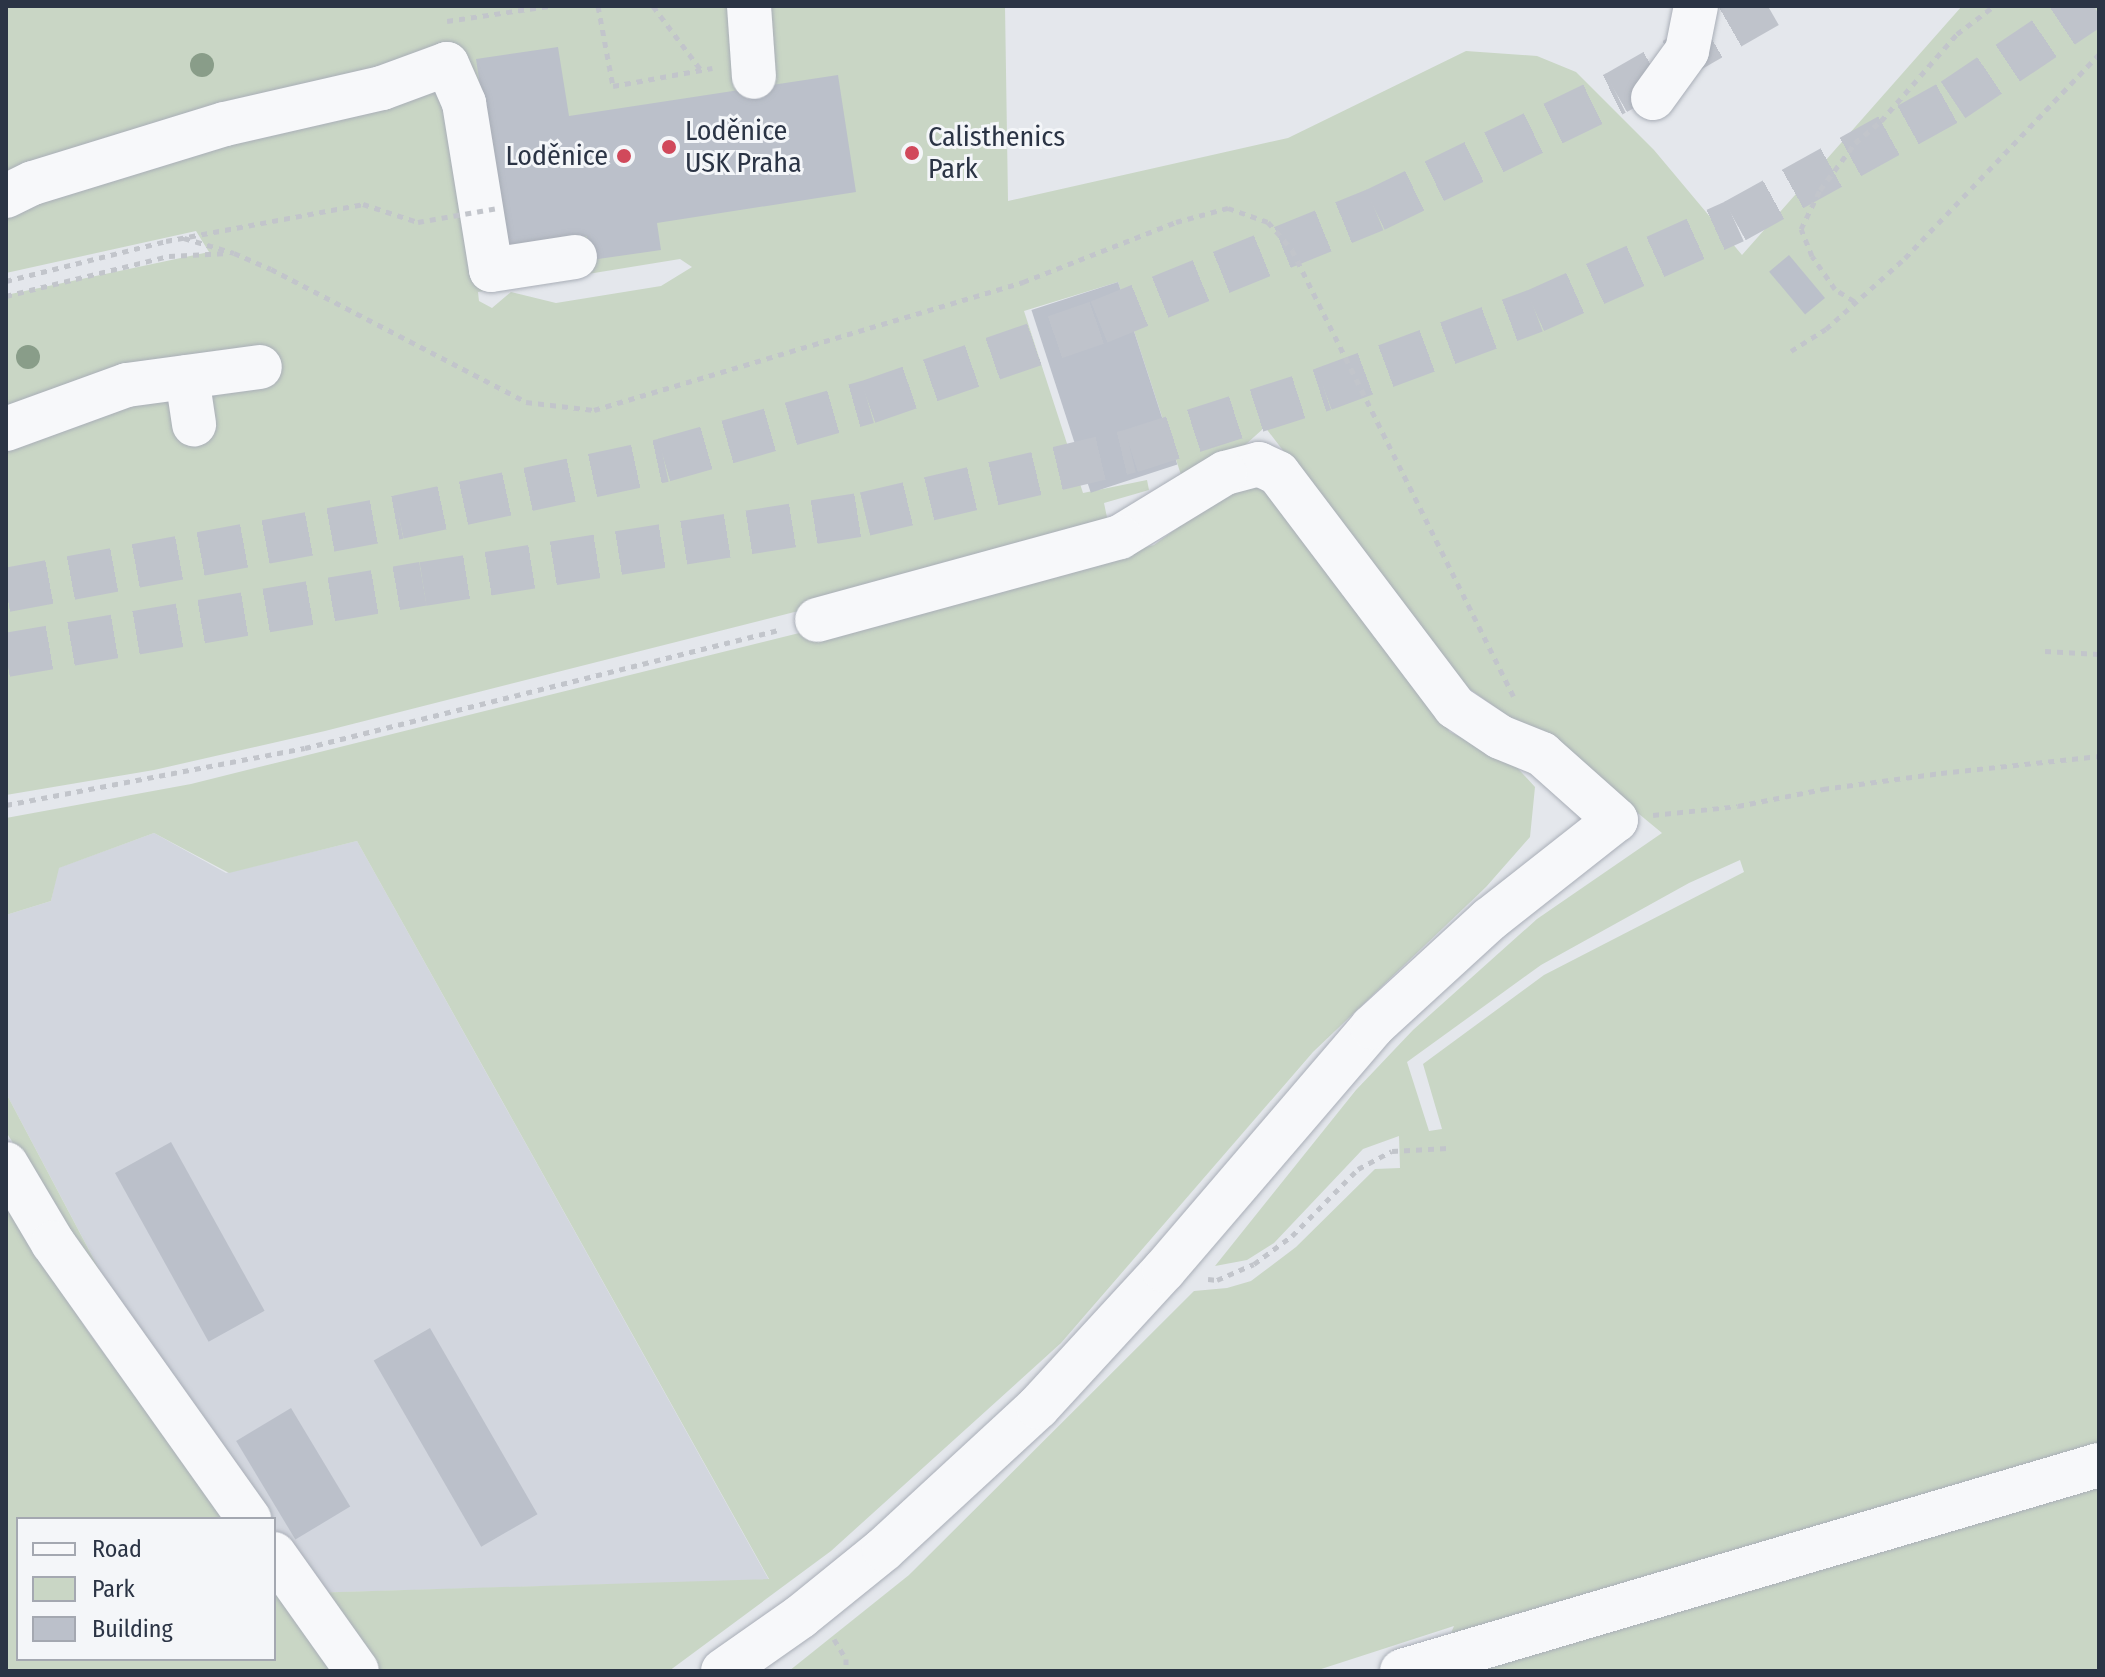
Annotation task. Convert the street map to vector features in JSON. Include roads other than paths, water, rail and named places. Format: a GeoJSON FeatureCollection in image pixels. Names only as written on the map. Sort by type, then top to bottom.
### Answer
{"type":"FeatureCollection","features":[{"type":"Feature","properties":{"kind":"street"},"geometry":{"type":"LineString","coordinates":[[749,6],[754,70]]}},
{"type":"Feature","properties":{"kind":"street"},"geometry":{"type":"LineString","coordinates":[[1653,98],[1687,51],[1696,6]]}},
{"type":"Feature","properties":{"kind":"street"},"geometry":{"type":"LineString","coordinates":[[6,196],[33,183],[211,128],[382,88],[447,64],[464,103],[491,270],[575,257]]}},
{"type":"Feature","properties":{"kind":"street"},"geometry":{"type":"LineString","coordinates":[[6,429],[127,385],[260,367]]}},
{"type":"Feature","properties":{"kind":"street"},"geometry":{"type":"LineString","coordinates":[[187,377],[194,424]]}},
{"type":"Feature","properties":{"kind":"street"},"geometry":{"type":"LineString","coordinates":[[723,1671],[800,1617],[884,1549],[1038,1407],[1164,1270],[1372,1027],[1490,919],[1616,820],[1542,754],[1500,737],[1455,707],[1278,473],[1259,464],[1225,473],[1120,537],[817,620]]}},
{"type":"Feature","properties":{"kind":"street"},"geometry":{"type":"LineString","coordinates":[[6,1164],[53,1243],[248,1517]]}},
{"type":"Feature","properties":{"kind":"street"},"geometry":{"type":"LineString","coordinates":[[1402,1671],[2099,1465]]}},
{"type":"Feature","properties":{"kind":"street"},"geometry":{"type":"LineString","coordinates":[[276,1557],[357,1671]]}},
{"type":"Feature","properties":{"kind":"tunnel"},"geometry":{"type":"LineString","coordinates":[[6,590],[399,517],[664,460],[868,402],[1099,322],[1375,210],[1616,93],[1768,6]]}},
{"type":"Feature","properties":{"kind":"tunnel"},"geometry":{"type":"LineString","coordinates":[[6,655],[423,584],[865,514],[1131,451],[1324,389],[1535,311],[1735,221],[1953,100],[2093,6]]}},
{"type":"Feature","properties":{"kind":"place","name":"Loděnice USK Praha"},"geometry":{"type":"Point","coordinates":[669,147]}},
{"type":"Feature","properties":{"kind":"place","name":"Calisthenics Park"},"geometry":{"type":"Point","coordinates":[912,153]}},
{"type":"Feature","properties":{"kind":"place","name":"Loděnice"},"geometry":{"type":"Point","coordinates":[624,156]}}]}
